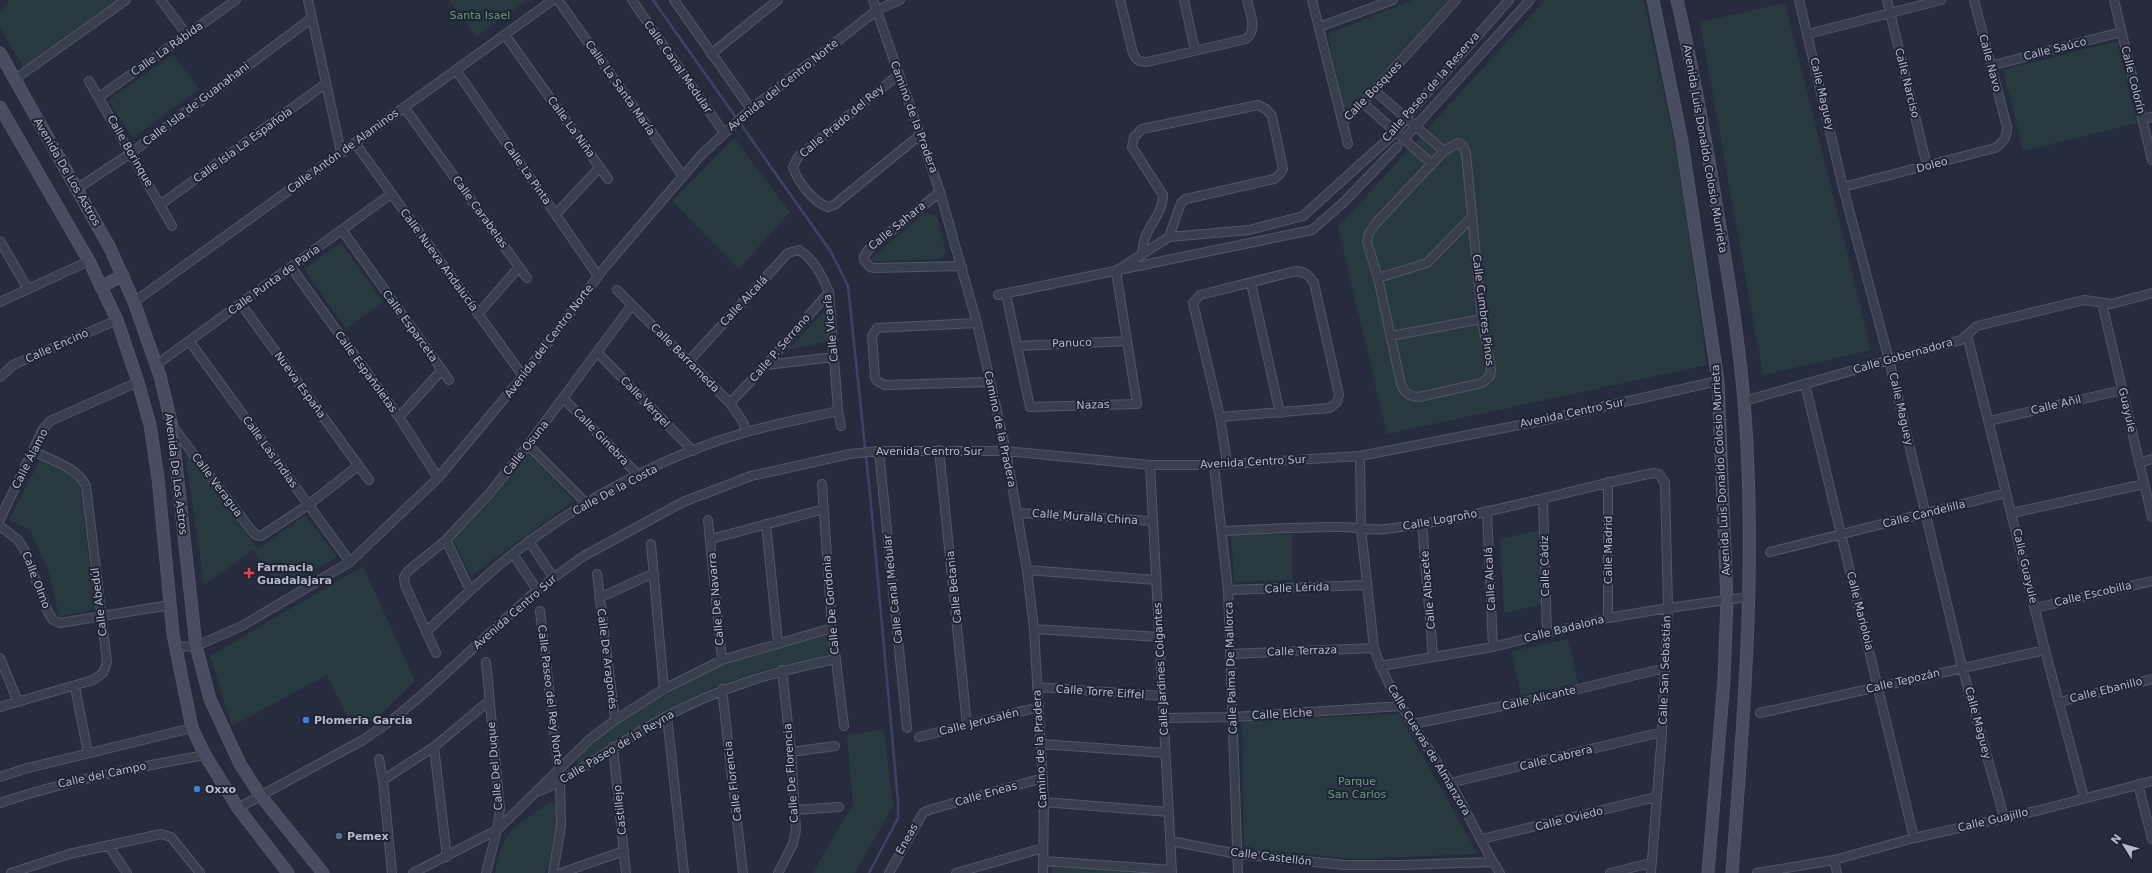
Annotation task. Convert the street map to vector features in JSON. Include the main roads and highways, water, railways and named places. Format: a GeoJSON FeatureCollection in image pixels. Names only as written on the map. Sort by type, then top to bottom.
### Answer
{"type":"FeatureCollection","features":[{"type":"Feature","properties":{"kind":"main road","name":"Avenida Luis Donaldo Colosio Murrieta"},"geometry":{"type":"LineString","coordinates":[[1652,0],[1682,142],[1718,381],[1728,600],[1724,674],[1708,873]]}},
{"type":"Feature","properties":{"kind":"main road","name":"Avenida Luis Donaldo Colosio Murrieta"},"geometry":{"type":"LineString","coordinates":[[1677,0],[1707,147],[1728,275],[1744,401],[1748,513],[1748,597],[1744,715],[1732,873]]}},
{"type":"Feature","properties":{"kind":"main road","name":"Avenida De Los Astros"},"geometry":{"type":"LineString","coordinates":[[0,53],[78,188],[110,248],[134,302],[156,365],[172,426],[196,646],[210,699],[237,759],[260,795],[323,873]]}},
{"type":"Feature","properties":{"kind":"main road","name":"Avenida De Los Astros"},"geometry":{"type":"LineString","coordinates":[[0,107],[89,261],[117,320],[138,382],[150,425],[158,478],[170,605],[176,647],[192,728],[205,755],[238,808],[288,873]]}},
{"type":"Feature","properties":{"kind":"main road"},"geometry":{"type":"LineString","coordinates":[[101,287],[123,275]]}},
{"type":"Feature","properties":{"kind":"waterway"},"geometry":{"type":"LineString","coordinates":[[653,0],[831,252],[848,286],[871,504],[898,801],[898,818],[869,873]]}},
{"type":"Feature","properties":{"kind":"place","name":"Farmacia Guadalajara"},"geometry":{"type":"Point","coordinates":[249,573]}},
{"type":"Feature","properties":{"kind":"place","name":"Plomeria Garcia"},"geometry":{"type":"Point","coordinates":[306,720]}},
{"type":"Feature","properties":{"kind":"place","name":"Oxxo"},"geometry":{"type":"Point","coordinates":[197,789]}},
{"type":"Feature","properties":{"kind":"place","name":"Pemex"},"geometry":{"type":"Point","coordinates":[339,836]}},
{"type":"Feature","properties":{"kind":"park label","name":"Santa Isael"},"geometry":{"type":"Point","coordinates":[480,15]}},
{"type":"Feature","properties":{"kind":"park label","name":"Parque San Carlos"},"geometry":{"type":"Point","coordinates":[1357,787]}}]}
